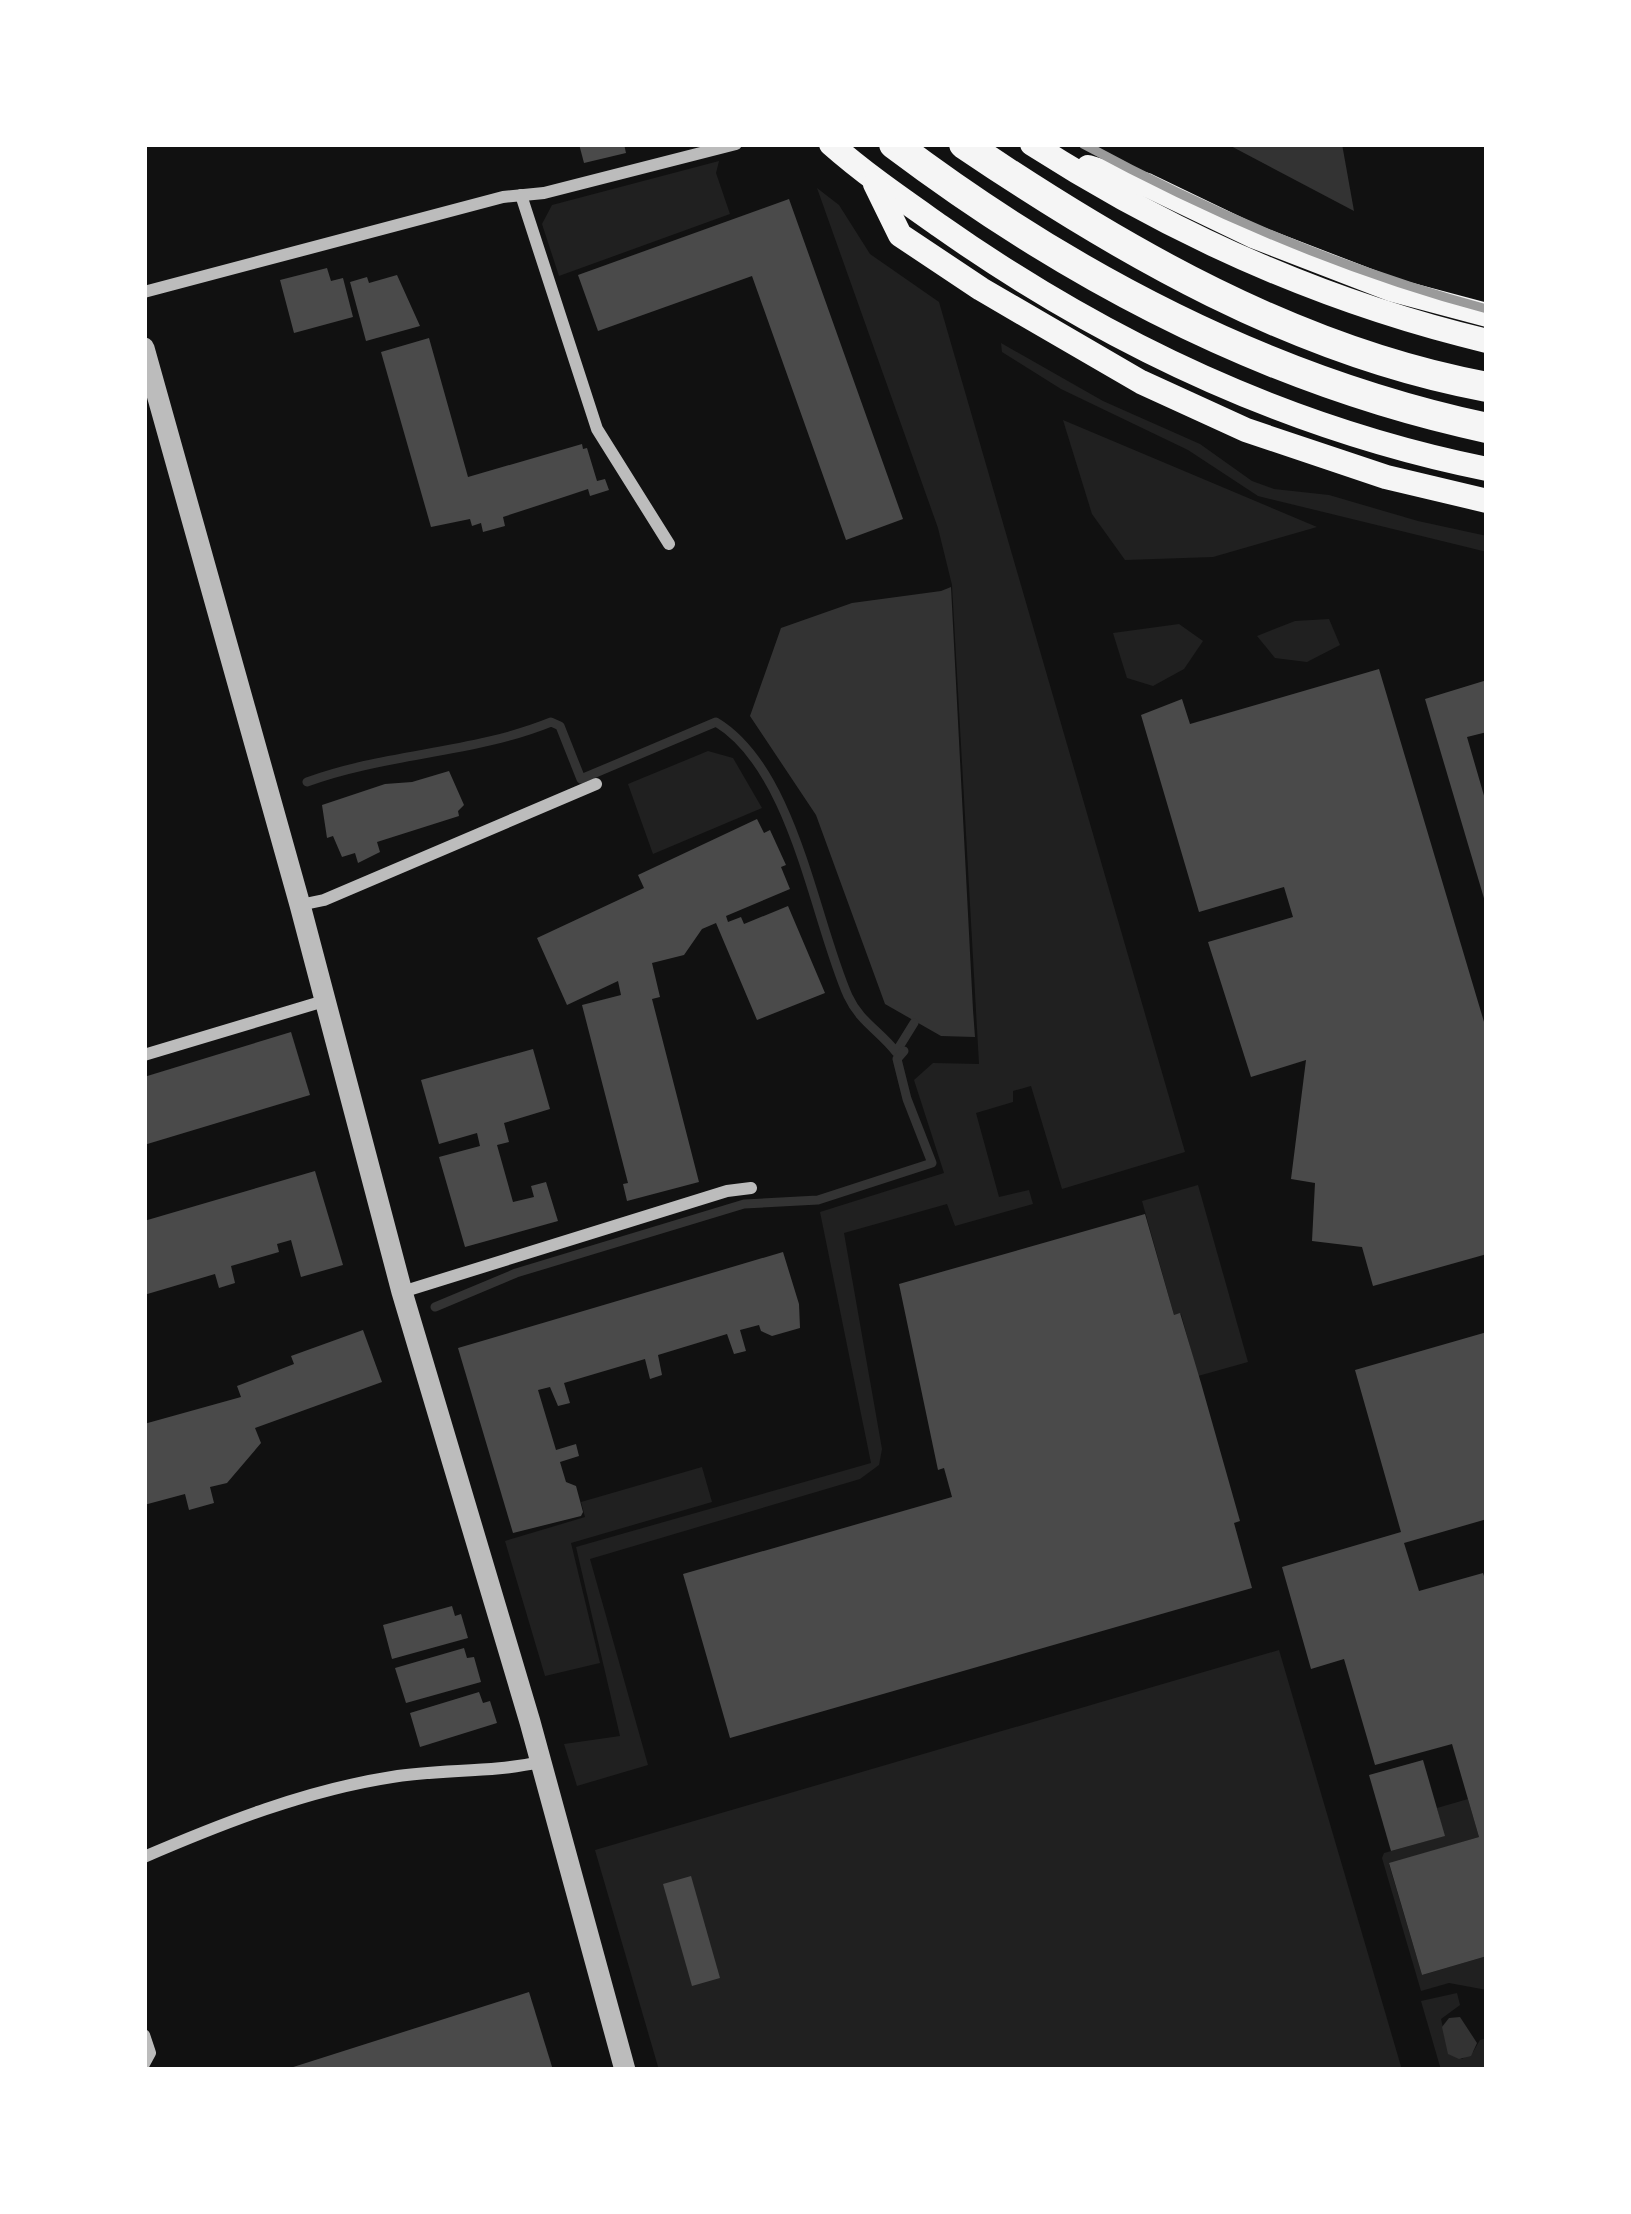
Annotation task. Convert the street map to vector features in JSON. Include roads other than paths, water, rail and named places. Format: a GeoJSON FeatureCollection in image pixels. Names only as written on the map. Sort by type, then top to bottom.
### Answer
{"type":"FeatureCollection","features":[{"type":"Feature","properties":{"kind":"highway"},"geometry":{"type":"LineString","coordinates":[[894,144],[1017,231],[1107,286],[1195,331],[1374,400],[1487,428]]}},
{"type":"Feature","properties":{"kind":"highway"},"geometry":{"type":"LineString","coordinates":[[964,144],[1132,251],[1219,294],[1322,338],[1487,386]]}},
{"type":"Feature","properties":{"kind":"main road"},"geometry":{"type":"LineString","coordinates":[[831,144],[872,178],[1058,304],[1215,384],[1346,433],[1487,469]]}},
{"type":"Feature","properties":{"kind":"main road"},"geometry":{"type":"LineString","coordinates":[[1041,150],[1147,185],[1253,236],[1393,290],[1487,315]]}},
{"type":"Feature","properties":{"kind":"main road"},"geometry":{"type":"LineString","coordinates":[[1041,150],[1220,250],[1304,287],[1404,322],[1487,341]]}},
{"type":"Feature","properties":{"kind":"main road"},"geometry":{"type":"LineString","coordinates":[[872,178],[900,235],[1001,301],[1141,382],[1246,430],[1386,477],[1487,501]]}},
{"type":"Feature","properties":{"kind":"street"},"geometry":{"type":"LineString","coordinates":[[144,292],[736,144]]}},
{"type":"Feature","properties":{"kind":"street"},"geometry":{"type":"LineString","coordinates":[[521,195],[597,429],[669,544]]}},
{"type":"Feature","properties":{"kind":"street"},"geometry":{"type":"LineString","coordinates":[[144,348],[300,905],[402,1292],[625,2070]]}},
{"type":"Feature","properties":{"kind":"street"},"geometry":{"type":"LineString","coordinates":[[300,905],[324,900],[596,784]]}},
{"type":"Feature","properties":{"kind":"street"},"geometry":{"type":"LineString","coordinates":[[144,1055],[324,1001]]}},
{"type":"Feature","properties":{"kind":"street"},"geometry":{"type":"LineString","coordinates":[[402,1292],[727,1191],[751,1188]]}},
{"type":"Feature","properties":{"kind":"street"},"geometry":{"type":"LineString","coordinates":[[144,1857],[243,1818],[356,1783],[426,1771],[540,1762]]}},
{"type":"Feature","properties":{"kind":"street"},"geometry":{"type":"LineString","coordinates":[[144,2035],[150,2053],[144,2064]]}},
{"type":"Feature","properties":{"kind":"waterway"},"geometry":{"type":"LineString","coordinates":[[307,782],[491,741],[551,722],[560,726],[581,779],[716,722],[743,744],[783,809],[853,1005],[896,1052],[914,1023]]}},
{"type":"Feature","properties":{"kind":"waterway"},"geometry":{"type":"LineString","coordinates":[[435,1307],[516,1273],[744,1204],[818,1200],[932,1163],[907,1099],[897,1059],[904,1051]]}},
{"type":"Feature","properties":{"kind":"railway"},"geometry":{"type":"LineString","coordinates":[[1083,144],[1280,238],[1382,277],[1487,309]]}}]}
